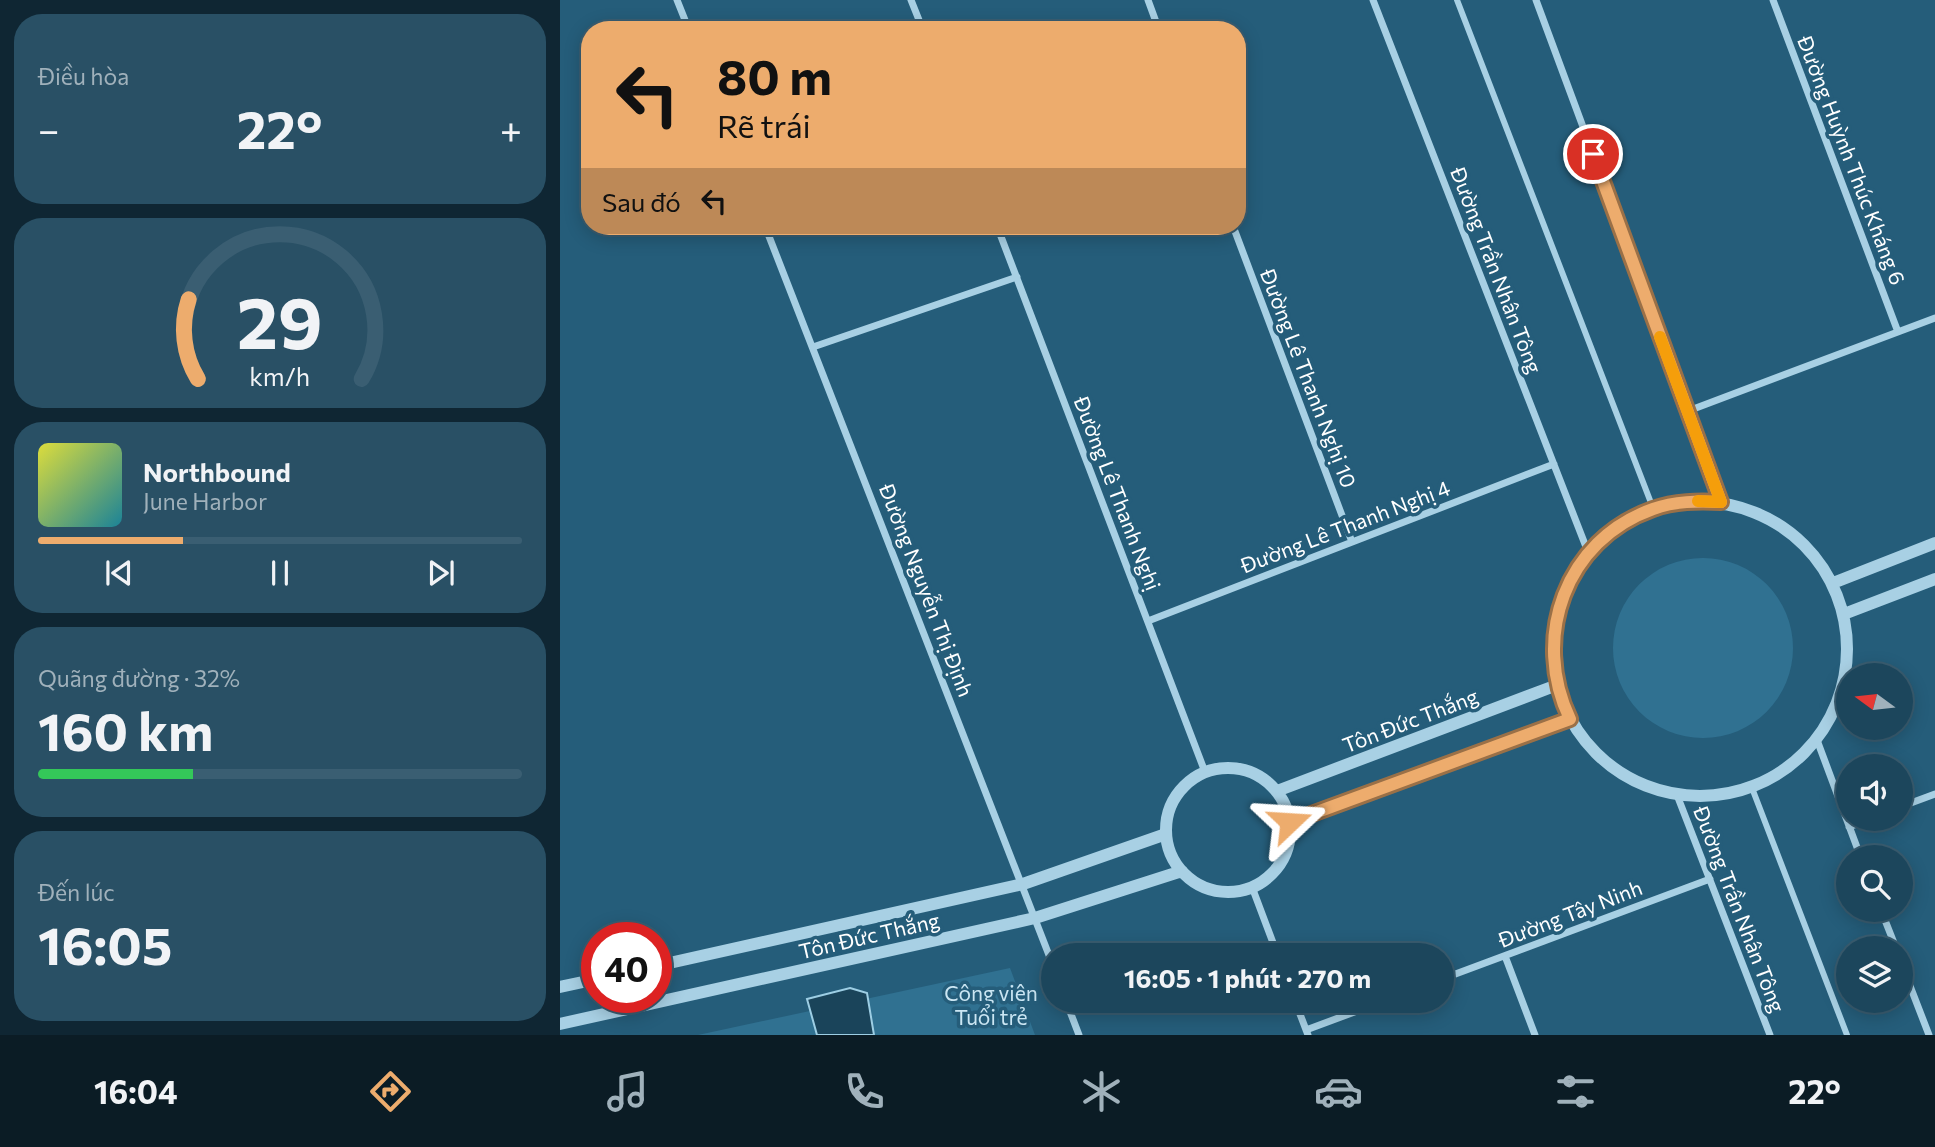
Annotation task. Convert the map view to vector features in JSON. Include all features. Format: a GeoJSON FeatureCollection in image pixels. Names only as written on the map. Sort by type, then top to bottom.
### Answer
{"type":"FeatureCollection","features":[{"type":"Feature","properties":{"kind":"street"},"geometry":{"type":"LineString","coordinates":[[677,0],[685,21]]}},
{"type":"Feature","properties":{"kind":"street"},"geometry":{"type":"LineString","coordinates":[[911,0],[919,21]]}},
{"type":"Feature","properties":{"kind":"street"},"geometry":{"type":"LineString","coordinates":[[1148,0],[1156,21]]}},
{"type":"Feature","properties":{"kind":"street","name":"Đường Trần Nhân Tông"},"geometry":{"type":"LineString","coordinates":[[1373,0],[1588,552]]}},
{"type":"Feature","properties":{"kind":"street"},"geometry":{"type":"LineString","coordinates":[[1457,0],[1653,508]]}},
{"type":"Feature","properties":{"kind":"street"},"geometry":{"type":"LineString","coordinates":[[1536,0],[1721,502]]}},
{"type":"Feature","properties":{"kind":"street","name":"Đường Huỳnh Thúc Kháng 6"},"geometry":{"type":"LineString","coordinates":[[1773,0],[1898,332]]}},
{"type":"Feature","properties":{"kind":"street","name":"Đường Nguyễn Thị Định"},"geometry":{"type":"LineString","coordinates":[[769,235],[1044,943]]}},
{"type":"Feature","properties":{"kind":"street","name":"Đường Lê Thanh Nghị"},"geometry":{"type":"LineString","coordinates":[[1000,235],[1205,772]]}},
{"type":"Feature","properties":{"kind":"street","name":"Đường Lê Thanh Nghị 10"},"geometry":{"type":"LineString","coordinates":[[1236,235],[1352,542]]}},
{"type":"Feature","properties":{"kind":"street"},"geometry":{"type":"LineString","coordinates":[[813,347],[1017,278]]}},
{"type":"Feature","properties":{"kind":"street"},"geometry":{"type":"LineString","coordinates":[[1688,411],[1935,318]]}},
{"type":"Feature","properties":{"kind":"street","name":"Đường Lê Thanh Nghị 4"},"geometry":{"type":"LineString","coordinates":[[1148,621],[1554,464]]}},
{"type":"Feature","properties":{"kind":"street"},"geometry":{"type":"LineString","coordinates":[[1687,501],[1721,502],[1756,511],[1787,528],[1813,553],[1833,583],[1844,614],[1848,647],[1844,680],[1834,711],[1817,740],[1787,768],[1752,788],[1715,796],[1677,795],[1644,786],[1615,770],[1590,747],[1570,719],[1557,685],[1552,650],[1557,615],[1569,582],[1588,552],[1618,526],[1653,508],[1687,501]]}},
{"type":"Feature","properties":{"kind":"street"},"geometry":{"type":"LineString","coordinates":[[1833,583],[1935,543]]}},
{"type":"Feature","properties":{"kind":"street"},"geometry":{"type":"LineString","coordinates":[[1844,614],[1935,579]]}},
{"type":"Feature","properties":{"kind":"street","name":"Tôn Đức Thắng"},"geometry":{"type":"LineString","coordinates":[[1277,791],[1557,685]]}},
{"type":"Feature","properties":{"kind":"street"},"geometry":{"type":"LineString","coordinates":[[1290,822],[1570,719]]}},
{"type":"Feature","properties":{"kind":"street"},"geometry":{"type":"LineString","coordinates":[[1817,740],[1836,792]]}},
{"type":"Feature","properties":{"kind":"street"},"geometry":{"type":"LineString","coordinates":[[1225,768],[1245,770],[1263,778],[1277,791],[1286,806],[1290,839],[1277,868],[1266,879],[1252,887],[1234,892],[1214,891],[1197,884],[1182,871],[1171,854],[1167,834],[1168,814],[1176,797],[1189,782],[1205,772],[1225,768]]}},
{"type":"Feature","properties":{"kind":"street"},"geometry":{"type":"LineString","coordinates":[[1752,788],[1847,1035]]}},
{"type":"Feature","properties":{"kind":"street"},"geometry":{"type":"LineString","coordinates":[[1913,802],[1935,794]]}},
{"type":"Feature","properties":{"kind":"street","name":"Đường Trần Nhân Tông"},"geometry":{"type":"LineString","coordinates":[[1677,795],[1770,1035]]}},
{"type":"Feature","properties":{"kind":"street","name":"Tôn Đức Thắng"},"geometry":{"type":"LineString","coordinates":[[672,962],[1023,884],[1167,834]]}},
{"type":"Feature","properties":{"kind":"street","name":"Tôn Đức Thắng"},"geometry":{"type":"LineString","coordinates":[[560,1024],[1035,918],[1182,871]]}},
{"type":"Feature","properties":{"kind":"street","name":"Đường Tây Ninh"},"geometry":{"type":"LineString","coordinates":[[1454,975],[1710,879]]}},
{"type":"Feature","properties":{"kind":"street"},"geometry":{"type":"LineString","coordinates":[[1252,887],[1273,943]]}},
{"type":"Feature","properties":{"kind":"street"},"geometry":{"type":"LineString","coordinates":[[1505,956],[1535,1035]]}},
{"type":"Feature","properties":{"kind":"street"},"geometry":{"type":"LineString","coordinates":[[560,987],[581,982]]}},
{"type":"Feature","properties":{"kind":"street"},"geometry":{"type":"LineString","coordinates":[[1913,994],[1929,1035]]}},
{"type":"Feature","properties":{"kind":"street"},"geometry":{"type":"LineString","coordinates":[[1071,1013],[1079,1035]]}},
{"type":"Feature","properties":{"kind":"street"},"geometry":{"type":"LineString","coordinates":[[1300,1013],[1307,1032],[1354,1013]]}},
{"type":"Feature","properties":{"kind":"green space"},"geometry":{"type":"Polygon","coordinates":[[[1703,558],[1737,565],[1767,584],[1786,614],[1793,648],[1786,682],[1767,712],[1737,731],[1703,738],[1669,731],[1639,712],[1620,682],[1613,648],[1620,614],[1639,584],[1669,565],[1703,558]]]}},
{"type":"Feature","properties":{"kind":"green space","name":"Công viên Tuổi trẻ"},"geometry":{"type":"Polygon","coordinates":[[[1010,968],[1035,1035],[698,1035],[1010,968]]]}},
{"type":"Feature","properties":{"kind":"shaded area"},"geometry":{"type":"Polygon","coordinates":[[[850,988],[867,993],[874,1035],[817,1035],[807,999],[850,988]]]}},
{"type":"Feature","properties":{"kind":"slow traffic"},"geometry":{"type":"LineString","coordinates":[[1660,337],[1721,502],[1698,501]]}},
{"type":"Feature","properties":{"kind":"route"},"geometry":{"type":"LineString","coordinates":[[1290,822],[1570,719],[1557,685],[1552,650],[1557,615],[1569,582],[1588,552],[1618,526],[1653,508],[1687,501],[1721,502],[1593,154]]}}]}
